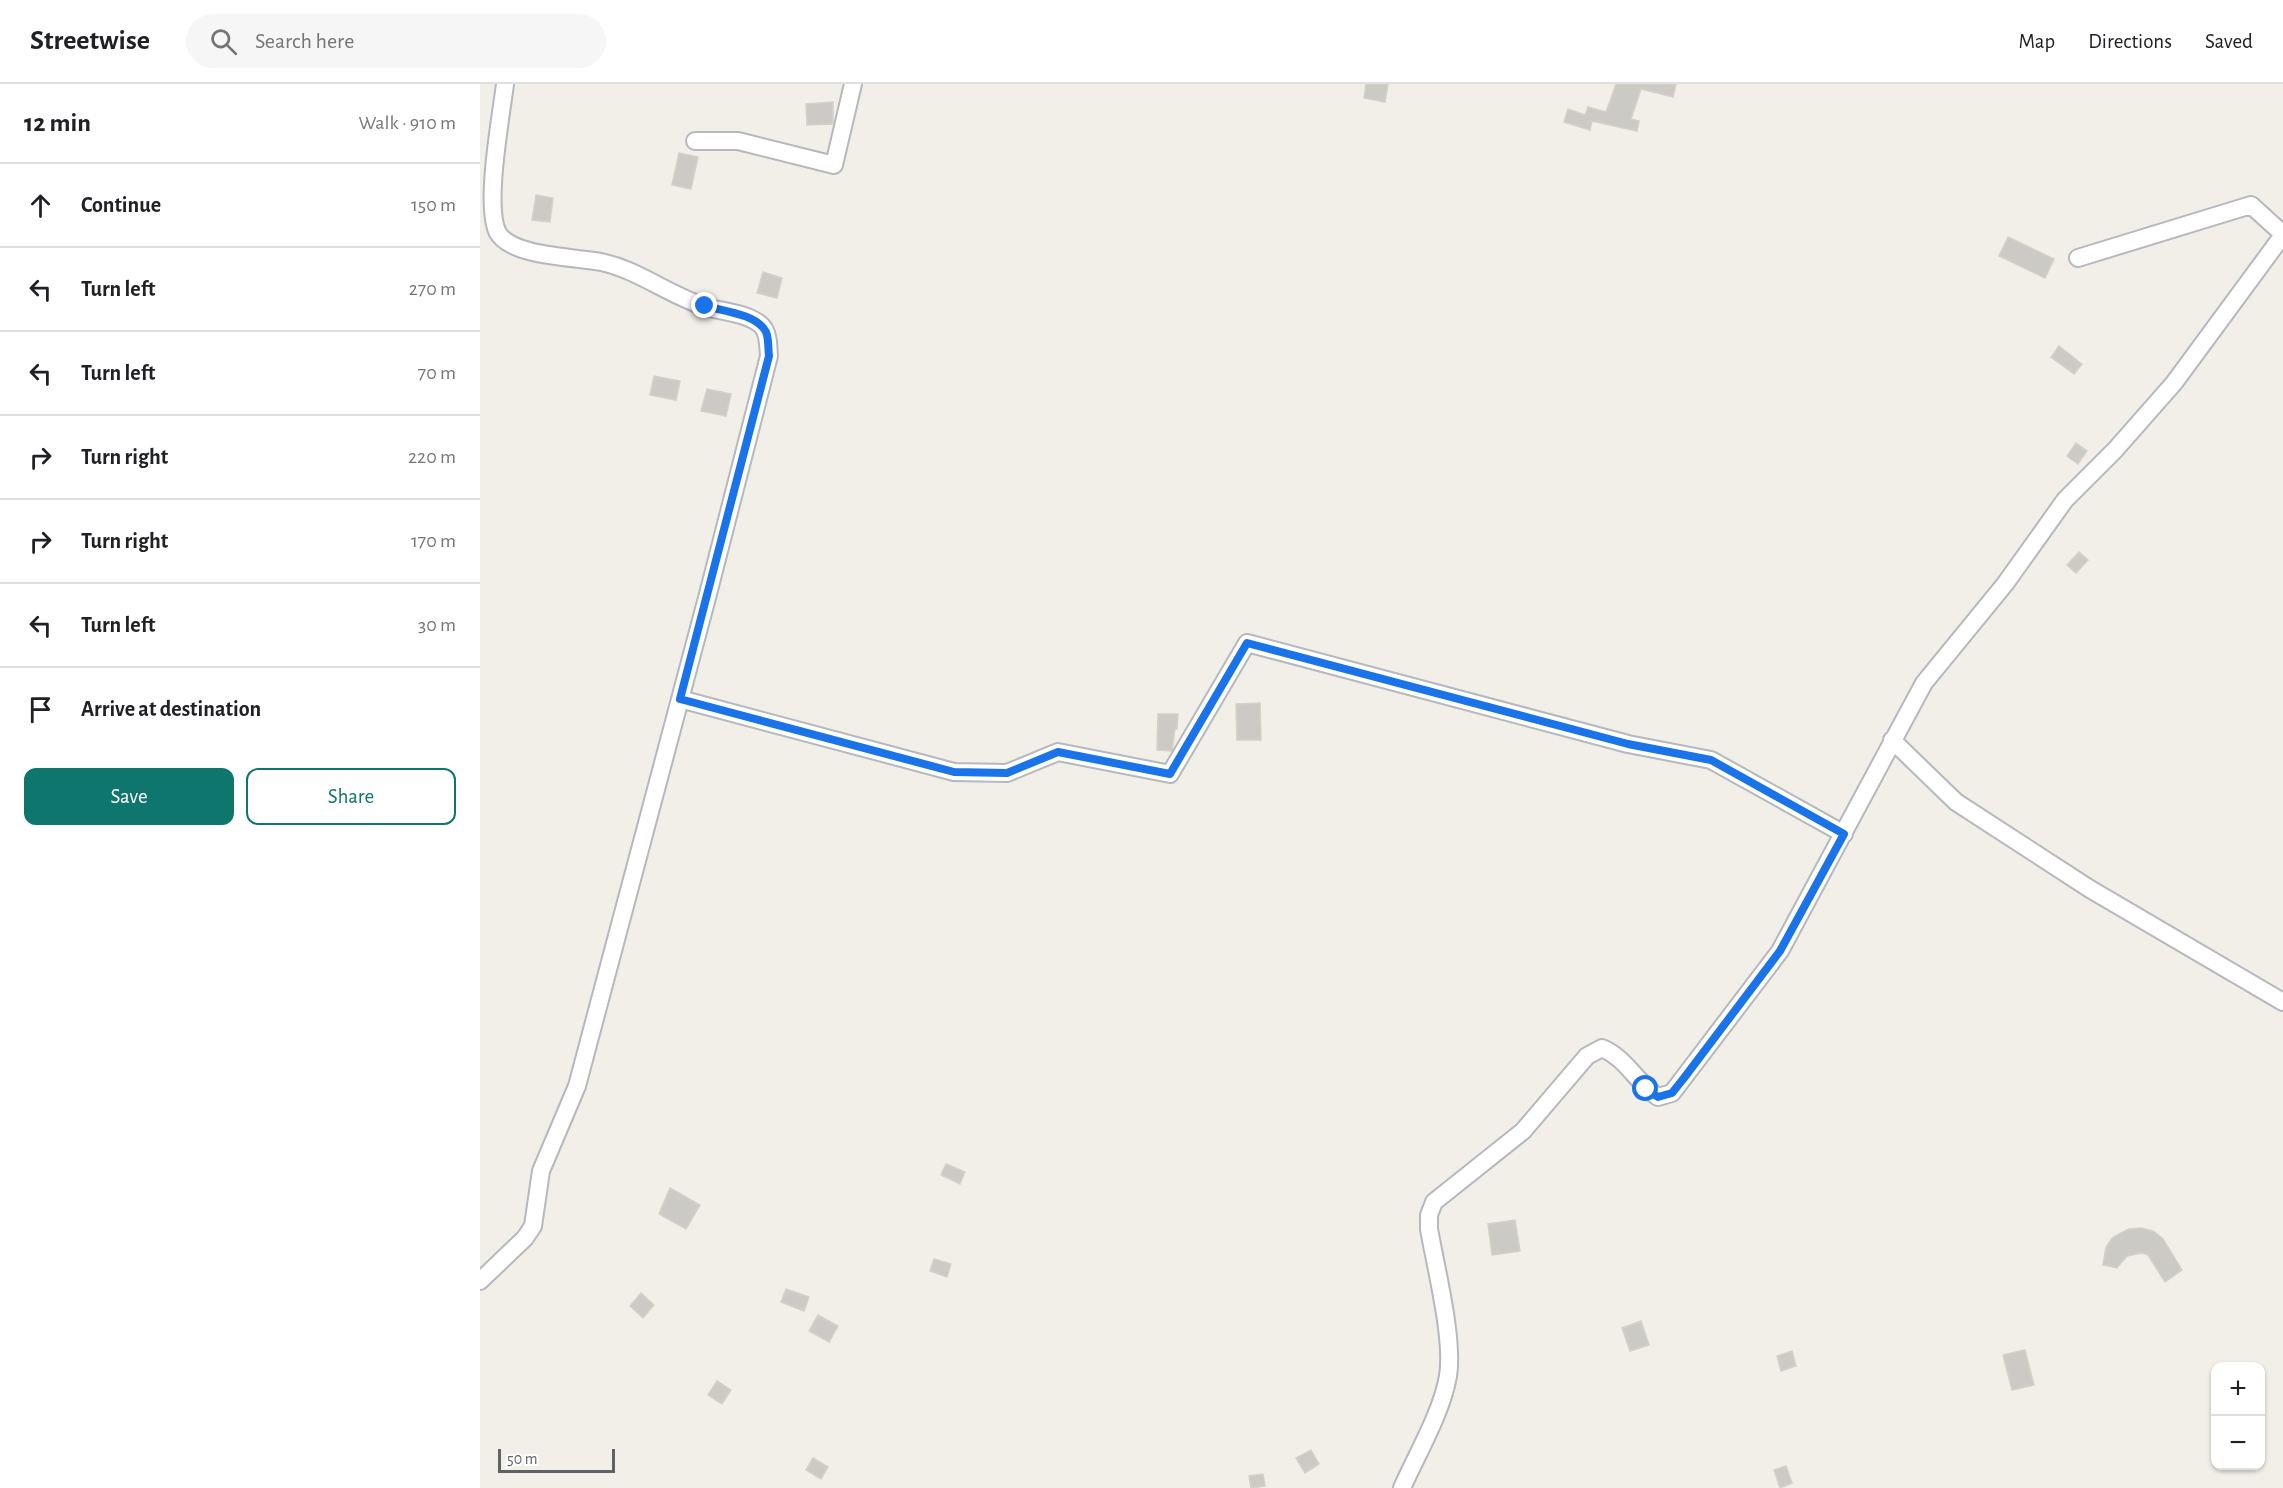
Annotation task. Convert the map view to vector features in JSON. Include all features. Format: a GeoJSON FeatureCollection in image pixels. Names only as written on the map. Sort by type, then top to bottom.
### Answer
{"type":"FeatureCollection","features":[{"type":"Feature","properties":{"kind":"street"},"geometry":{"type":"LineString","coordinates":[[480,1281],[525,1238],[533,1226],[541,1171],[577,1086],[769,356],[767,334],[761,325],[745,317],[705,306],[604,262],[518,249],[500,236],[493,220],[493,211],[505,84]]}},
{"type":"Feature","properties":{"kind":"street"},"geometry":{"type":"LineString","coordinates":[[695,141],[738,141],[834,165],[853,84]]}},
{"type":"Feature","properties":{"kind":"street"},"geometry":{"type":"LineString","coordinates":[[1402,1488],[1439,1406],[1448,1377],[1450,1353],[1429,1229],[1429,1215],[1434,1202],[1523,1131],[1587,1056],[1602,1048],[1617,1054],[1646,1089],[1658,1097],[1672,1093],[1780,951],[1924,683],[2005,584],[2065,500],[2115,450],[2174,383],[2283,234],[2251,205],[2078,258]]}},
{"type":"Feature","properties":{"kind":"street"},"geometry":{"type":"LineString","coordinates":[[680,699],[954,772],[1007,773],[1058,752],[1170,774],[1247,643],[1628,744],[1711,760],[1844,834]]}},
{"type":"Feature","properties":{"kind":"street"},"geometry":{"type":"LineString","coordinates":[[1892,741],[1956,802],[2090,889],[2283,1002]]}},
{"type":"Feature","properties":{"kind":"building"},"geometry":{"type":"Polygon","coordinates":[[[1366,84],[1388,84],[1385,102],[1364,98],[1366,84]]]}},
{"type":"Feature","properties":{"kind":"building"},"geometry":{"type":"Polygon","coordinates":[[[1616,84],[1676,84],[1673,97],[1641,89],[1631,119],[1639,121],[1637,131],[1592,121],[1590,130],[1564,122],[1568,109],[1585,115],[1588,107],[1606,112],[1616,84]]]}},
{"type":"Feature","properties":{"kind":"building"},"geometry":{"type":"Polygon","coordinates":[[[833,102],[833,124],[807,125],[806,104],[833,102]]]}},
{"type":"Feature","properties":{"kind":"building"},"geometry":{"type":"Polygon","coordinates":[[[679,153],[698,157],[691,189],[672,185],[679,153]]]}},
{"type":"Feature","properties":{"kind":"building"},"geometry":{"type":"Polygon","coordinates":[[[536,195],[553,198],[550,222],[532,220],[536,195]]]}},
{"type":"Feature","properties":{"kind":"building"},"geometry":{"type":"Polygon","coordinates":[[[2008,237],[2054,259],[2045,278],[1999,256],[2008,237]]]}},
{"type":"Feature","properties":{"kind":"building"},"geometry":{"type":"Polygon","coordinates":[[[763,272],[782,278],[777,298],[757,293],[763,272]]]}},
{"type":"Feature","properties":{"kind":"building"},"geometry":{"type":"Polygon","coordinates":[[[2059,346],[2082,364],[2074,374],[2051,357],[2059,346]]]}},
{"type":"Feature","properties":{"kind":"building"},"geometry":{"type":"Polygon","coordinates":[[[654,376],[680,381],[676,400],[650,395],[654,376]]]}},
{"type":"Feature","properties":{"kind":"building"},"geometry":{"type":"Polygon","coordinates":[[[707,389],[731,394],[726,416],[701,411],[707,389]]]}},
{"type":"Feature","properties":{"kind":"building"},"geometry":{"type":"Polygon","coordinates":[[[2076,443],[2087,451],[2078,464],[2067,456],[2076,443]]]}},
{"type":"Feature","properties":{"kind":"building"},"geometry":{"type":"Polygon","coordinates":[[[2079,552],[2088,560],[2076,573],[2067,565],[2079,552]]]}},
{"type":"Feature","properties":{"kind":"building"},"geometry":{"type":"Polygon","coordinates":[[[1260,703],[1261,740],[1237,740],[1236,704],[1260,703]]]}},
{"type":"Feature","properties":{"kind":"building"},"geometry":{"type":"Polygon","coordinates":[[[1158,714],[1178,714],[1172,751],[1157,750],[1158,714]]]}},
{"type":"Feature","properties":{"kind":"building"},"geometry":{"type":"Polygon","coordinates":[[[946,1164],[965,1172],[960,1184],[941,1175],[946,1164]]]}},
{"type":"Feature","properties":{"kind":"building"},"geometry":{"type":"Polygon","coordinates":[[[670,1188],[700,1205],[686,1229],[659,1214],[670,1188]]]}},
{"type":"Feature","properties":{"kind":"building"},"geometry":{"type":"Polygon","coordinates":[[[1515,1220],[1520,1251],[1492,1255],[1488,1224],[1515,1220]]]}},
{"type":"Feature","properties":{"kind":"building"},"geometry":{"type":"Polygon","coordinates":[[[2141,1228],[2153,1231],[2163,1239],[2182,1270],[2165,1282],[2148,1255],[2142,1253],[2127,1256],[2117,1268],[2103,1265],[2106,1247],[2113,1237],[2129,1229],[2141,1228]]]}},
{"type":"Feature","properties":{"kind":"building"},"geometry":{"type":"Polygon","coordinates":[[[934,1259],[951,1264],[947,1277],[930,1271],[934,1259]]]}},
{"type":"Feature","properties":{"kind":"building"},"geometry":{"type":"Polygon","coordinates":[[[786,1289],[809,1297],[804,1311],[781,1302],[786,1289]]]}},
{"type":"Feature","properties":{"kind":"building"},"geometry":{"type":"Polygon","coordinates":[[[641,1293],[654,1305],[643,1318],[630,1306],[641,1293]]]}},
{"type":"Feature","properties":{"kind":"building"},"geometry":{"type":"Polygon","coordinates":[[[818,1315],[838,1326],[829,1342],[809,1331],[818,1315]]]}},
{"type":"Feature","properties":{"kind":"building"},"geometry":{"type":"Polygon","coordinates":[[[1641,1321],[1649,1345],[1630,1351],[1622,1328],[1641,1321]]]}},
{"type":"Feature","properties":{"kind":"building"},"geometry":{"type":"Polygon","coordinates":[[[2025,1350],[2034,1385],[2012,1390],[2003,1355],[2025,1350]]]}},
{"type":"Feature","properties":{"kind":"building"},"geometry":{"type":"Polygon","coordinates":[[[1792,1351],[1796,1366],[1781,1371],[1777,1356],[1792,1351]]]}},
{"type":"Feature","properties":{"kind":"building"},"geometry":{"type":"Polygon","coordinates":[[[717,1381],[731,1390],[722,1404],[708,1395],[717,1381]]]}},
{"type":"Feature","properties":{"kind":"building"},"geometry":{"type":"Polygon","coordinates":[[[1311,1450],[1319,1464],[1305,1473],[1296,1458],[1311,1450]]]}},
{"type":"Feature","properties":{"kind":"building"},"geometry":{"type":"Polygon","coordinates":[[[813,1458],[828,1467],[821,1479],[806,1470],[813,1458]]]}},
{"type":"Feature","properties":{"kind":"building"},"geometry":{"type":"Polygon","coordinates":[[[1786,1466],[1792,1483],[1780,1488],[1774,1470],[1786,1466]]]}},
{"type":"Feature","properties":{"kind":"building"},"geometry":{"type":"Polygon","coordinates":[[[1263,1474],[1265,1486],[1251,1488],[1249,1476],[1263,1474]]]}},
{"type":"Feature","properties":{"kind":"route"},"geometry":{"type":"LineString","coordinates":[[705,306],[745,317],[761,325],[767,334],[769,356],[680,699],[954,772],[1007,773],[1058,752],[1170,774],[1247,643],[1628,744],[1711,760],[1844,834],[1780,951],[1684,1078],[1672,1093],[1658,1097],[1646,1089]]}}]}
